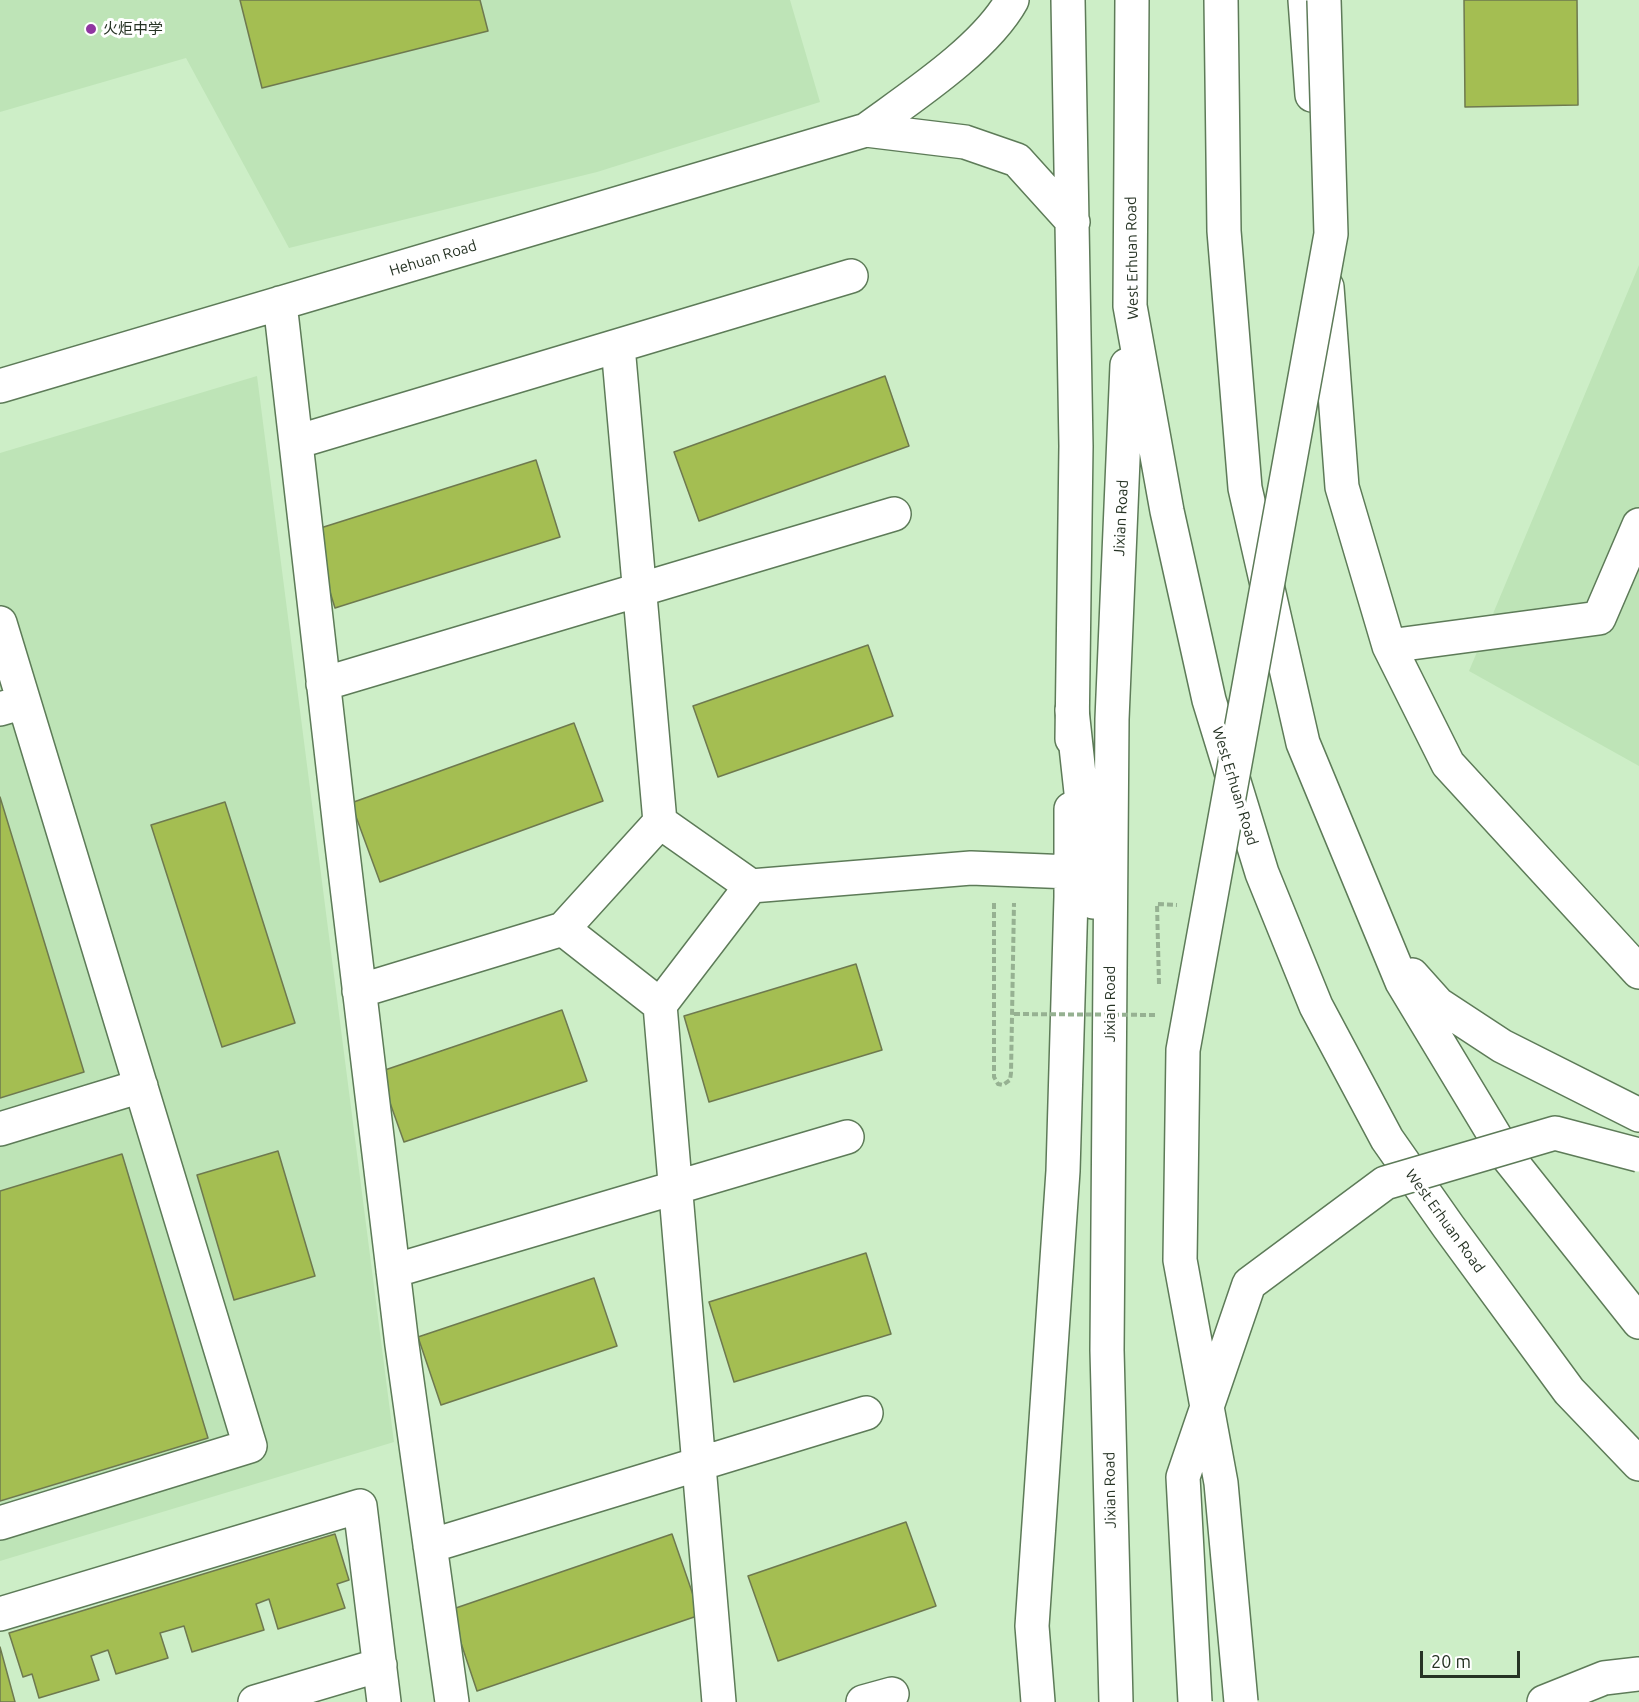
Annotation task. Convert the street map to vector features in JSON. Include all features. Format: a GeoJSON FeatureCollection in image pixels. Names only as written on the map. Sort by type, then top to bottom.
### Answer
{"type":"FeatureCollection","features":[{"type":"Feature","properties":{"kind":"main road"},"geometry":{"type":"LineString","coordinates":[[866,130],[937,77],[971,48],[1012,0]]}},
{"type":"Feature","properties":{"kind":"main road"},"geometry":{"type":"LineString","coordinates":[[1038,1702],[1032,1626],[1063,1171],[1071,872],[1076,446],[1068,0]]}},
{"type":"Feature","properties":{"kind":"main road","name":"West Erhuan Road"},"geometry":{"type":"LineString","coordinates":[[1132,0],[1130,306],[1167,511],[1209,700],[1262,873],[1316,1006],[1387,1139],[1441,1217],[1569,1391],[1639,1464]]}},
{"type":"Feature","properties":{"kind":"main road"},"geometry":{"type":"LineString","coordinates":[[1221,0],[1224,231],[1245,488],[1302,743],[1402,982],[1507,1156],[1639,1322]]}},
{"type":"Feature","properties":{"kind":"main road"},"geometry":{"type":"LineString","coordinates":[[1305,0],[1342,488],[1389,646],[1448,764],[1597,929],[1639,972]]}},
{"type":"Feature","properties":{"kind":"main road"},"geometry":{"type":"LineString","coordinates":[[1241,1702],[1221,1483],[1180,1260],[1183,1050],[1331,234],[1324,0]]}},
{"type":"Feature","properties":{"kind":"main road"},"geometry":{"type":"LineString","coordinates":[[866,130],[965,142],[1017,160],[1073,222]]}},
{"type":"Feature","properties":{"kind":"main road","name":"Hehuan Road"},"geometry":{"type":"LineString","coordinates":[[0,386],[866,130]]}},
{"type":"Feature","properties":{"kind":"main road"},"geometry":{"type":"LineString","coordinates":[[296,442],[851,276]]}},
{"type":"Feature","properties":{"kind":"main road"},"geometry":{"type":"LineString","coordinates":[[280,303],[393,1271],[452,1702]]}},
{"type":"Feature","properties":{"kind":"main road","name":"Jixian Road"},"geometry":{"type":"LineString","coordinates":[[1116,1702],[1107,1350],[1112,719],[1130,306]]}},
{"type":"Feature","properties":{"kind":"main road"},"geometry":{"type":"LineString","coordinates":[[359,991],[563,929],[660,822],[618,345]]}},
{"type":"Feature","properties":{"kind":"main road"},"geometry":{"type":"LineString","coordinates":[[323,684],[894,514]]}},
{"type":"Feature","properties":{"kind":"main road"},"geometry":{"type":"LineString","coordinates":[[1389,646],[1599,618],[1639,525]]}},
{"type":"Feature","properties":{"kind":"main road"},"geometry":{"type":"LineString","coordinates":[[0,623],[12,705],[141,1086],[250,1446],[0,1523]]}},
{"type":"Feature","properties":{"kind":"main road"},"geometry":{"type":"LineString","coordinates":[[1072,710],[1109,1056]]}},
{"type":"Feature","properties":{"kind":"main road"},"geometry":{"type":"LineString","coordinates":[[660,822],[751,886],[970,868],[1071,872]]}},
{"type":"Feature","properties":{"kind":"main road"},"geometry":{"type":"LineString","coordinates":[[719,1702],[660,1005],[751,886]]}},
{"type":"Feature","properties":{"kind":"main road"},"geometry":{"type":"LineString","coordinates":[[563,929],[660,1005]]}},
{"type":"Feature","properties":{"kind":"main road"},"geometry":{"type":"LineString","coordinates":[[1387,948],[1438,1004],[1502,1046],[1639,1114]]}},
{"type":"Feature","properties":{"kind":"main road"},"geometry":{"type":"LineString","coordinates":[[0,1129],[141,1086]]}},
{"type":"Feature","properties":{"kind":"main road"},"geometry":{"type":"LineString","coordinates":[[1195,1702],[1183,1477],[1249,1284],[1385,1183],[1555,1133],[1639,1155]]}},
{"type":"Feature","properties":{"kind":"main road"},"geometry":{"type":"LineString","coordinates":[[393,1271],[847,1137]]}},
{"type":"Feature","properties":{"kind":"main road"},"geometry":{"type":"LineString","coordinates":[[430,1546],[866,1413]]}},
{"type":"Feature","properties":{"kind":"main road"},"geometry":{"type":"LineString","coordinates":[[0,1614],[360,1506],[384,1702]]}},
{"type":"Feature","properties":{"kind":"main road"},"geometry":{"type":"LineString","coordinates":[[255,1702],[380,1665]]}},
{"type":"Feature","properties":{"kind":"main road"},"geometry":{"type":"LineString","coordinates":[[1544,1702],[1604,1678],[1639,1674]]}},
{"type":"Feature","properties":{"kind":"path"},"geometry":{"type":"LineString","coordinates":[[995,933],[994,1077],[998,1084],[1003,1085],[1008,1083],[1011,1073],[1015,896]]}},
{"type":"Feature","properties":{"kind":"path"},"geometry":{"type":"LineString","coordinates":[[1159,993],[1157,904],[1182,905]]}},
{"type":"Feature","properties":{"kind":"path"},"geometry":{"type":"LineString","coordinates":[[1014,1014],[1159,1015],[1159,1004]]}},
{"type":"Feature","properties":{"kind":"shaded area"},"geometry":{"type":"Polygon","coordinates":[[[0,0],[790,0],[820,102],[597,172],[289,248],[186,58],[0,112],[0,0]]]}},
{"type":"Feature","properties":{"kind":"shaded area"},"geometry":{"type":"Polygon","coordinates":[[[1639,265],[1639,766],[1469,671],[1639,265]]]}},
{"type":"Feature","properties":{"kind":"shaded area"},"geometry":{"type":"Polygon","coordinates":[[[257,376],[394,1442],[0,1561],[0,453],[257,376]]]}},
{"type":"Feature","properties":{"kind":"building"},"geometry":{"type":"Polygon","coordinates":[[[240,0],[480,0],[488,31],[262,88],[240,0]]]}},
{"type":"Feature","properties":{"kind":"building"},"geometry":{"type":"Polygon","coordinates":[[[1464,0],[1577,0],[1578,105],[1465,107],[1464,0]]]}},
{"type":"Feature","properties":{"kind":"building"},"geometry":{"type":"Polygon","coordinates":[[[885,376],[909,446],[699,521],[674,452],[885,376]]]}},
{"type":"Feature","properties":{"kind":"building"},"geometry":{"type":"Polygon","coordinates":[[[536,460],[560,537],[335,608],[311,531],[536,460]]]}},
{"type":"Feature","properties":{"kind":"building"},"geometry":{"type":"Polygon","coordinates":[[[868,645],[893,716],[718,777],[693,706],[868,645]]]}},
{"type":"Feature","properties":{"kind":"building"},"geometry":{"type":"Polygon","coordinates":[[[574,723],[603,801],[380,882],[351,803],[574,723]]]}},
{"type":"Feature","properties":{"kind":"building"},"geometry":{"type":"Polygon","coordinates":[[[0,797],[84,1072],[0,1098],[0,797]]]}},
{"type":"Feature","properties":{"kind":"building"},"geometry":{"type":"Polygon","coordinates":[[[225,802],[295,1023],[222,1047],[151,825],[225,802]]]}},
{"type":"Feature","properties":{"kind":"building"},"geometry":{"type":"Polygon","coordinates":[[[856,964],[882,1050],[709,1102],[684,1016],[856,964]]]}},
{"type":"Feature","properties":{"kind":"building"},"geometry":{"type":"Polygon","coordinates":[[[562,1010],[587,1081],[404,1142],[379,1072],[562,1010]]]}},
{"type":"Feature","properties":{"kind":"building"},"geometry":{"type":"Polygon","coordinates":[[[278,1151],[315,1276],[234,1300],[197,1175],[278,1151]]]}},
{"type":"Feature","properties":{"kind":"building"},"geometry":{"type":"Polygon","coordinates":[[[122,1154],[208,1438],[0,1501],[0,1191],[122,1154]]]}},
{"type":"Feature","properties":{"kind":"building"},"geometry":{"type":"Polygon","coordinates":[[[866,1253],[891,1334],[734,1382],[709,1302],[866,1253]]]}},
{"type":"Feature","properties":{"kind":"building"},"geometry":{"type":"Polygon","coordinates":[[[594,1278],[617,1346],[441,1405],[418,1337],[594,1278]]]}},
{"type":"Feature","properties":{"kind":"building"},"geometry":{"type":"Polygon","coordinates":[[[906,1522],[936,1606],[778,1661],[748,1576],[906,1522]]]}},
{"type":"Feature","properties":{"kind":"building"},"geometry":{"type":"Polygon","coordinates":[[[335,1534],[349,1580],[337,1584],[345,1608],[278,1629],[269,1599],[256,1604],[264,1630],[192,1652],[184,1626],[160,1633],[168,1658],[116,1674],[108,1650],[91,1656],[99,1680],[39,1698],[32,1674],[23,1677],[9,1633],[335,1534]]]}},
{"type":"Feature","properties":{"kind":"building"},"geometry":{"type":"Polygon","coordinates":[[[672,1534],[700,1615],[477,1691],[450,1610],[672,1534]]]}},
{"type":"Feature","properties":{"kind":"building"},"geometry":{"type":"Polygon","coordinates":[[[0,1647],[15,1702],[0,1702],[0,1647]]]}},
{"type":"Feature","properties":{"kind":"place","name":"火炬中学"},"geometry":{"type":"Point","coordinates":[91,29]}}]}
